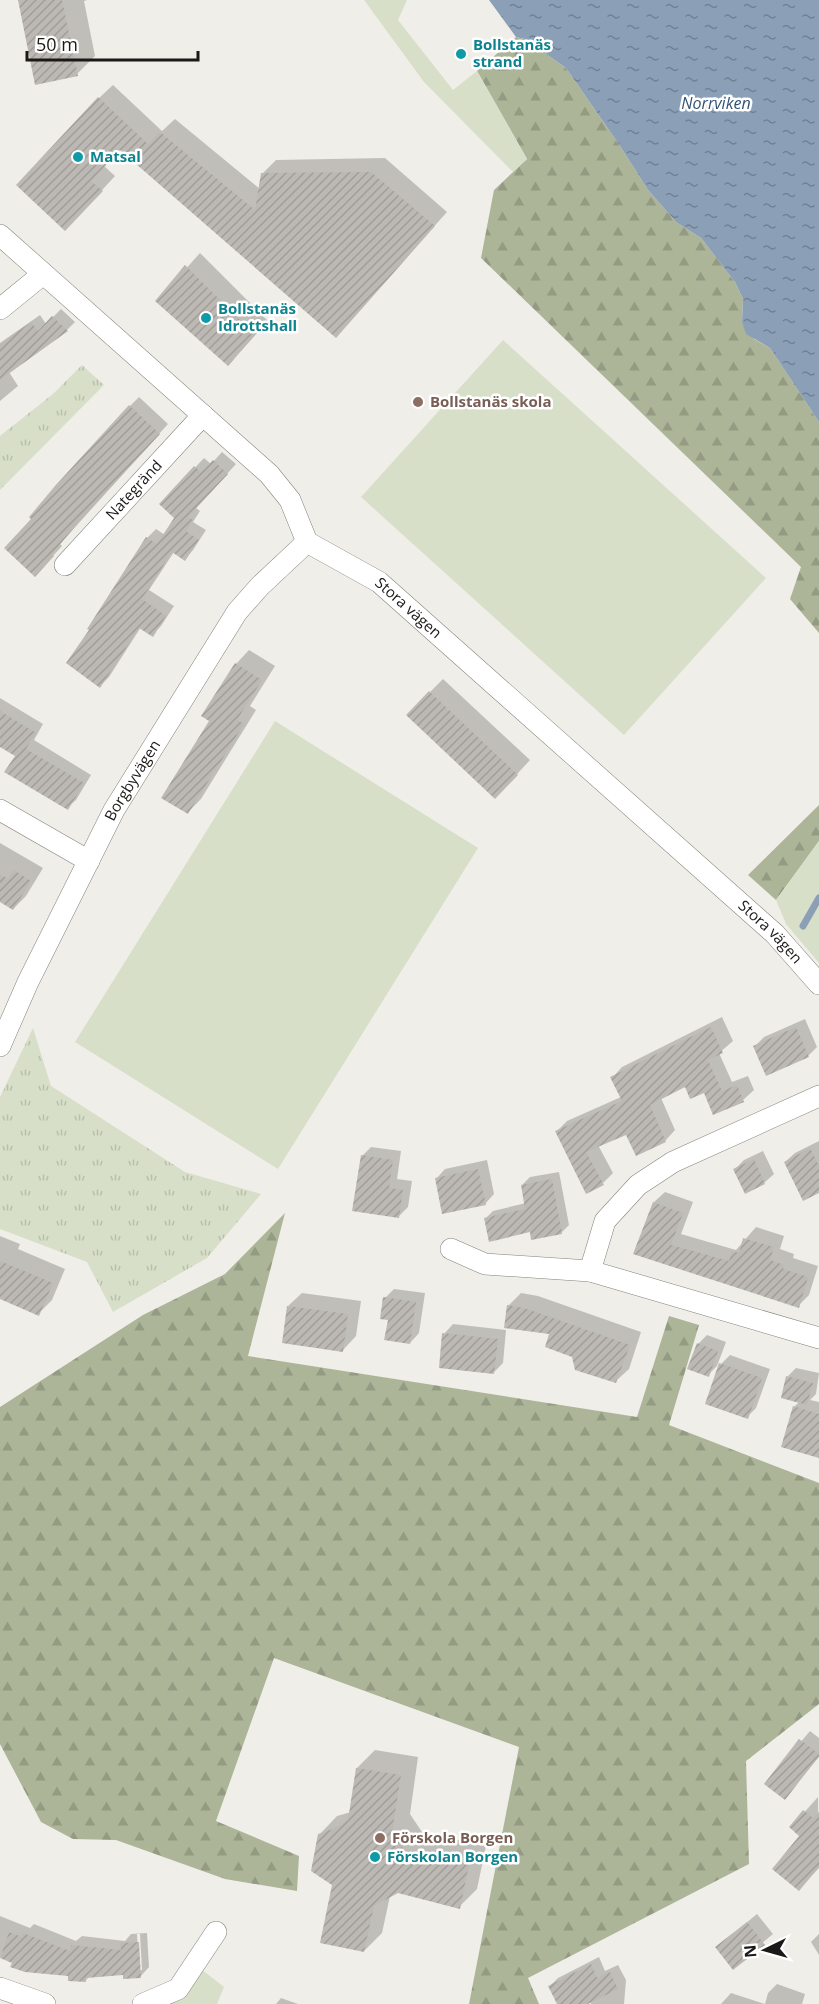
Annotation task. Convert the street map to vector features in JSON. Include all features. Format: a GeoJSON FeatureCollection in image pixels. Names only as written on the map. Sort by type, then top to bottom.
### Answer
{"type":"FeatureCollection","features":[{"type":"Feature","properties":{"kind":"street"},"geometry":{"type":"LineString","coordinates":[[0,235],[269,474],[290,500],[307,542]]}},
{"type":"Feature","properties":{"kind":"street"},"geometry":{"type":"LineString","coordinates":[[0,309],[43,274]]}},
{"type":"Feature","properties":{"kind":"street","name":"Nategränd"},"geometry":{"type":"LineString","coordinates":[[65,565],[202,415]]}},
{"type":"Feature","properties":{"kind":"street","name":"Borgbyvägen"},"geometry":{"type":"LineString","coordinates":[[0,1046],[28,982],[114,810],[237,612],[260,586],[307,542]]}},
{"type":"Feature","properties":{"kind":"street","name":"Stora vägen"},"geometry":{"type":"LineString","coordinates":[[307,542],[379,582],[775,934],[819,984]]}},
{"type":"Feature","properties":{"kind":"street"},"geometry":{"type":"LineString","coordinates":[[0,810],[89,861]]}},
{"type":"Feature","properties":{"kind":"street"},"geometry":{"type":"LineString","coordinates":[[590,1271],[605,1221],[638,1185],[673,1162],[819,1096]]}},
{"type":"Feature","properties":{"kind":"street"},"geometry":{"type":"LineString","coordinates":[[452,1249],[485,1264],[590,1271],[819,1338]]}},
{"type":"Feature","properties":{"kind":"street"},"geometry":{"type":"LineString","coordinates":[[143,2004],[178,1989],[216,1932]]}},
{"type":"Feature","properties":{"kind":"street"},"geometry":{"type":"LineString","coordinates":[[0,1988],[45,2004]]}},
{"type":"Feature","properties":{"kind":"green space"},"geometry":{"type":"Polygon","coordinates":[[[364,0],[407,0],[398,20],[453,90],[477,71],[527,159],[513,172],[424,82],[364,0]]]}},
{"type":"Feature","properties":{"kind":"green space"},"geometry":{"type":"Polygon","coordinates":[[[516,37],[525,39],[566,68],[648,190],[676,222],[701,238],[735,282],[743,299],[742,322],[754,339],[770,348],[819,422],[819,633],[790,599],[801,567],[481,258],[494,190],[527,159],[477,71],[516,37]]]}},
{"type":"Feature","properties":{"kind":"green space"},"geometry":{"type":"Polygon","coordinates":[[[503,340],[766,578],[624,735],[361,497],[503,340]]]}},
{"type":"Feature","properties":{"kind":"green space"},"geometry":{"type":"Polygon","coordinates":[[[82,365],[104,385],[0,490],[0,436],[53,394],[82,365]]]}},
{"type":"Feature","properties":{"kind":"green space"},"geometry":{"type":"Polygon","coordinates":[[[275,721],[478,848],[278,1169],[75,1042],[275,721]]]}},
{"type":"Feature","properties":{"kind":"green space"},"geometry":{"type":"Polygon","coordinates":[[[819,805],[819,841],[776,900],[748,875],[819,805]]]}},
{"type":"Feature","properties":{"kind":"green space"},"geometry":{"type":"Polygon","coordinates":[[[819,841],[819,963],[786,924],[776,900],[819,841]]]}},
{"type":"Feature","properties":{"kind":"green space"},"geometry":{"type":"Polygon","coordinates":[[[33,1028],[51,1086],[185,1172],[261,1194],[207,1258],[113,1312],[87,1262],[0,1229],[0,1097],[33,1028]]]}},
{"type":"Feature","properties":{"kind":"green space"},"geometry":{"type":"Polygon","coordinates":[[[285,1213],[248,1356],[637,1417],[669,1316],[699,1325],[669,1425],[819,1483],[819,1704],[746,1761],[749,1864],[528,1978],[539,2004],[469,2004],[519,1747],[274,1658],[216,1821],[299,1856],[297,1891],[225,1879],[116,1840],[73,1839],[41,1822],[0,1744],[0,1407],[143,1315],[225,1274],[285,1213]]]}},
{"type":"Feature","properties":{"kind":"green space"},"geometry":{"type":"Polygon","coordinates":[[[201,1969],[224,1987],[217,2004],[166,2004],[201,1969]]]}},
{"type":"Feature","properties":{"kind":"water","name":"Norrviken"},"geometry":{"type":"Polygon","coordinates":[[[489,0],[819,0],[819,422],[770,348],[746,334],[742,322],[743,299],[735,282],[701,238],[676,222],[648,190],[566,68],[525,39],[516,37],[489,0]]]}},
{"type":"Feature","properties":{"kind":"building"},"geometry":{"type":"Polygon","coordinates":[[[18,0],[62,0],[78,76],[35,85],[18,0]]]}},
{"type":"Feature","properties":{"kind":"building"},"geometry":{"type":"Polygon","coordinates":[[[98,97],[148,144],[160,132],[255,210],[261,173],[371,172],[435,226],[336,338],[120,150],[91,181],[103,191],[65,231],[16,185],[98,97]]]}},
{"type":"Feature","properties":{"kind":"building","name":"Bollstanäs Idrottshall"},"geometry":{"type":"Polygon","coordinates":[[[185,265],[255,335],[228,366],[155,301],[185,265]]]}},
{"type":"Feature","properties":{"kind":"building"},"geometry":{"type":"Polygon","coordinates":[[[52,316],[68,331],[0,380],[0,344],[31,322],[38,331],[52,316]]]}},
{"type":"Feature","properties":{"kind":"building"},"geometry":{"type":"Polygon","coordinates":[[[129,405],[160,434],[78,523],[35,577],[4,548],[31,519],[29,517],[55,486],[129,405]]]}},
{"type":"Feature","properties":{"kind":"building"},"geometry":{"type":"Polygon","coordinates":[[[213,460],[228,474],[188,517],[193,520],[186,531],[199,540],[185,561],[172,552],[142,599],[166,616],[153,637],[139,628],[100,688],[66,663],[146,537],[157,544],[174,518],[159,504],[194,466],[201,472],[213,460]]]}},
{"type":"Feature","properties":{"kind":"building"},"geometry":{"type":"Polygon","coordinates":[[[235,663],[262,680],[237,720],[244,724],[188,814],[161,798],[209,721],[201,716],[235,663]]]}},
{"type":"Feature","properties":{"kind":"building"},"geometry":{"type":"Polygon","coordinates":[[[429,691],[518,775],[495,799],[406,715],[429,691]]]}},
{"type":"Feature","properties":{"kind":"building"},"geometry":{"type":"Polygon","coordinates":[[[0,711],[36,733],[26,749],[84,783],[68,810],[4,772],[15,756],[0,747],[0,711]]]}},
{"type":"Feature","properties":{"kind":"building"},"geometry":{"type":"Polygon","coordinates":[[[14,870],[31,881],[13,910],[0,902],[0,874],[8,879],[14,870]]]}},
{"type":"Feature","properties":{"kind":"building"},"geometry":{"type":"Polygon","coordinates":[[[711,1027],[723,1053],[708,1060],[722,1091],[737,1085],[744,1102],[713,1115],[704,1093],[690,1099],[685,1087],[650,1105],[666,1142],[636,1156],[626,1135],[586,1152],[604,1185],[586,1194],[555,1131],[622,1101],[610,1077],[711,1027]]]}},
{"type":"Feature","properties":{"kind":"building"},"geometry":{"type":"Polygon","coordinates":[[[796,1027],[809,1057],[766,1076],[753,1046],[796,1027]]]}},
{"type":"Feature","properties":{"kind":"building"},"geometry":{"type":"Polygon","coordinates":[[[810,1148],[819,1166],[819,1193],[803,1201],[784,1162],[810,1148]]]}},
{"type":"Feature","properties":{"kind":"building"},"geometry":{"type":"Polygon","coordinates":[[[361,1155],[393,1160],[389,1188],[403,1190],[399,1218],[352,1211],[361,1155]]]}},
{"type":"Feature","properties":{"kind":"building"},"geometry":{"type":"Polygon","coordinates":[[[754,1159],[765,1184],[745,1194],[733,1169],[754,1159]]]}},
{"type":"Feature","properties":{"kind":"building"},"geometry":{"type":"Polygon","coordinates":[[[478,1169],[486,1205],[442,1214],[435,1178],[478,1169]]]}},
{"type":"Feature","properties":{"kind":"building"},"geometry":{"type":"Polygon","coordinates":[[[552,1179],[562,1234],[531,1240],[530,1232],[489,1242],[484,1218],[525,1209],[521,1185],[552,1179]]]}},
{"type":"Feature","properties":{"kind":"building"},"geometry":{"type":"Polygon","coordinates":[[[653,1202],[683,1213],[671,1245],[729,1261],[732,1251],[739,1253],[743,1238],[774,1247],[770,1260],[784,1265],[783,1269],[808,1277],[799,1308],[633,1254],[653,1202]]]}},
{"type":"Feature","properties":{"kind":"building"},"geometry":{"type":"Polygon","coordinates":[[[0,1261],[53,1283],[39,1316],[0,1299],[0,1261]]]}},
{"type":"Feature","properties":{"kind":"building"},"geometry":{"type":"Polygon","coordinates":[[[383,1297],[416,1302],[410,1344],[384,1340],[388,1320],[380,1319],[383,1297]]]}},
{"type":"Feature","properties":{"kind":"building"},"geometry":{"type":"Polygon","coordinates":[[[507,1305],[524,1308],[630,1345],[616,1383],[575,1370],[572,1357],[545,1347],[549,1334],[504,1328],[507,1305]]]}},
{"type":"Feature","properties":{"kind":"building"},"geometry":{"type":"Polygon","coordinates":[[[287,1306],[348,1314],[343,1352],[282,1343],[287,1306]]]}},
{"type":"Feature","properties":{"kind":"building"},"geometry":{"type":"Polygon","coordinates":[[[442,1333],[498,1339],[494,1374],[439,1368],[442,1333]]]}},
{"type":"Feature","properties":{"kind":"building"},"geometry":{"type":"Polygon","coordinates":[[[697,1343],[718,1351],[709,1377],[687,1369],[697,1343]]]}},
{"type":"Feature","properties":{"kind":"building"},"geometry":{"type":"Polygon","coordinates":[[[719,1363],[762,1378],[748,1419],[705,1404],[719,1363]]]}},
{"type":"Feature","properties":{"kind":"building"},"geometry":{"type":"Polygon","coordinates":[[[786,1376],[813,1383],[807,1405],[781,1398],[786,1376]]]}},
{"type":"Feature","properties":{"kind":"building"},"geometry":{"type":"Polygon","coordinates":[[[793,1406],[819,1414],[819,1458],[781,1447],[793,1406]]]}},
{"type":"Feature","properties":{"kind":"building"},"geometry":{"type":"Polygon","coordinates":[[[799,1739],[819,1756],[785,1800],[764,1784],[799,1739]]]}},
{"type":"Feature","properties":{"kind":"building","name":"Förskolan Borgen"},"geometry":{"type":"Polygon","coordinates":[[[356,1768],[401,1775],[392,1832],[404,1850],[469,1864],[460,1909],[398,1893],[374,1906],[364,1952],[320,1943],[332,1885],[311,1871],[318,1834],[333,1829],[348,1820],[356,1768]]]}},
{"type":"Feature","properties":{"kind":"building"},"geometry":{"type":"Polygon","coordinates":[[[803,1810],[813,1818],[819,1812],[819,1867],[799,1891],[772,1869],[799,1836],[789,1827],[803,1810]]]}},
{"type":"Feature","properties":{"kind":"building"},"geometry":{"type":"Polygon","coordinates":[[[747,1922],[765,1945],[733,1970],[715,1947],[747,1922]]]}},
{"type":"Feature","properties":{"kind":"building"},"geometry":{"type":"Polygon","coordinates":[[[9,1932],[22,1937],[23,1933],[70,1951],[71,1945],[121,1950],[120,1943],[139,1942],[141,1978],[123,1979],[123,1975],[86,1978],[86,1982],[68,1981],[68,1976],[25,1972],[10,1967],[12,1963],[0,1958],[9,1932]]]}},
{"type":"Feature","properties":{"kind":"building"},"geometry":{"type":"Polygon","coordinates":[[[591,1964],[597,1978],[610,1972],[618,1989],[588,2004],[557,2004],[548,1986],[591,1964]]]}},
{"type":"Feature","properties":{"kind":"waterway"},"geometry":{"type":"LineString","coordinates":[[803,926],[819,898]]}},
{"type":"Feature","properties":{"kind":"place","name":"Bollstanäs strand"},"geometry":{"type":"Point","coordinates":[461,54]}},
{"type":"Feature","properties":{"kind":"place","name":"Matsal"},"geometry":{"type":"Point","coordinates":[78,157]}},
{"type":"Feature","properties":{"kind":"place","name":"Bollstanäs Idrottshall"},"geometry":{"type":"Point","coordinates":[206,318]}},
{"type":"Feature","properties":{"kind":"place","name":"Bollstanäs skola"},"geometry":{"type":"Point","coordinates":[418,402]}},
{"type":"Feature","properties":{"kind":"place","name":"Förskola Borgen"},"geometry":{"type":"Point","coordinates":[380,1838]}},
{"type":"Feature","properties":{"kind":"place","name":"Förskolan Borgen"},"geometry":{"type":"Point","coordinates":[375,1857]}}]}
